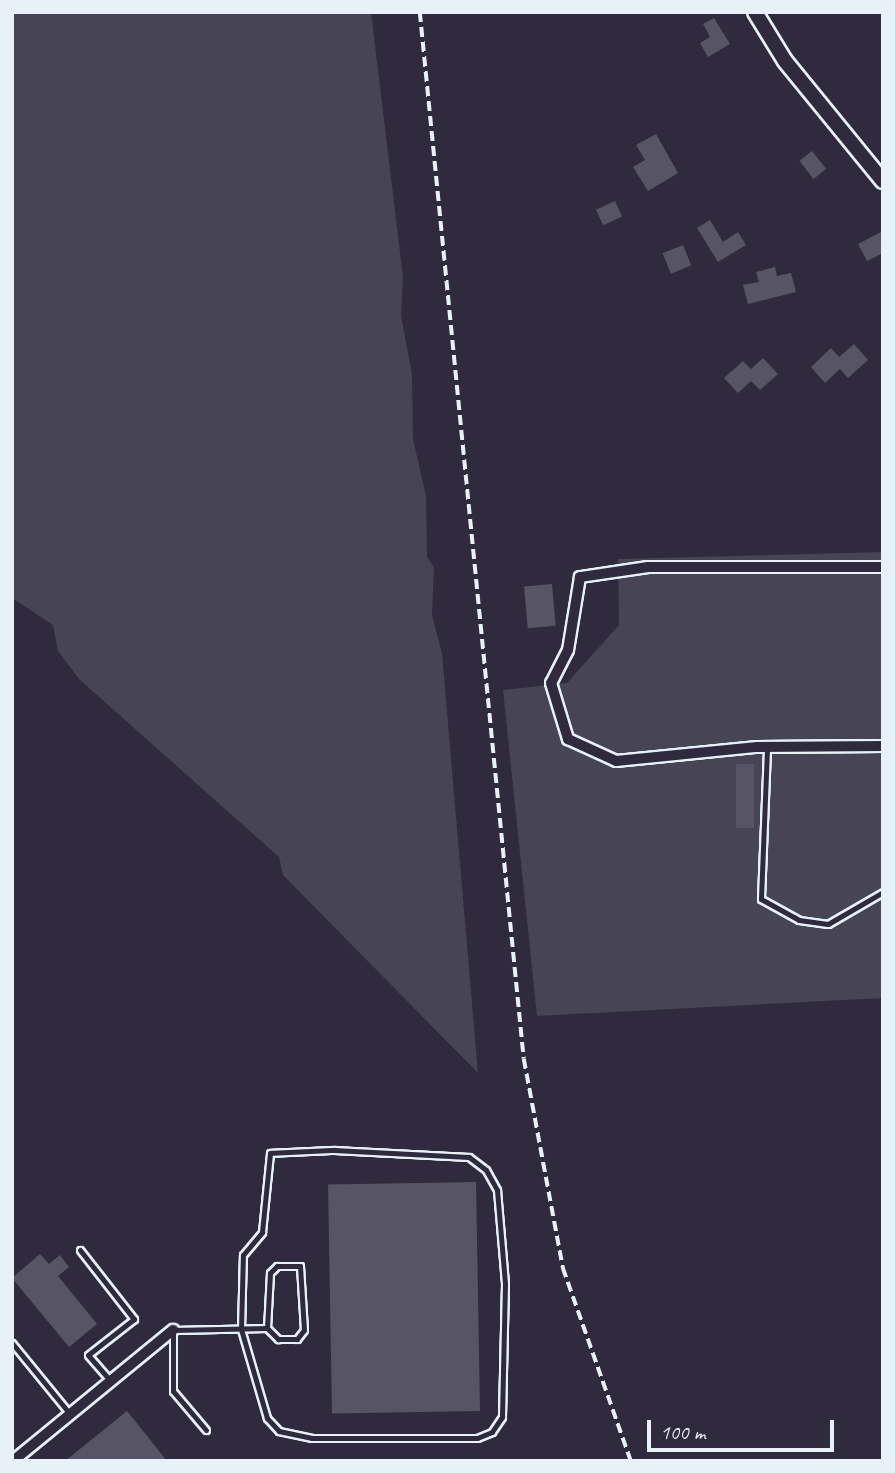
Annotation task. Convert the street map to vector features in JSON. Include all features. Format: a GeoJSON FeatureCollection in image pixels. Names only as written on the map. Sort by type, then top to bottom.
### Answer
{"type":"FeatureCollection","features":[{"type":"Feature","properties":{"kind":"street"},"geometry":{"type":"LineString","coordinates":[[755,12],[785,61],[883,181]]}},
{"type":"Feature","properties":{"kind":"street"},"geometry":{"type":"LineString","coordinates":[[883,567],[648,567],[580,577],[568,650],[551,683],[568,739],[616,761],[767,749],[883,746]]}},
{"type":"Feature","properties":{"kind":"street"},"geometry":{"type":"LineString","coordinates":[[13,1461],[173,1331]]}},
{"type":"Feature","properties":{"kind":"lane"},"geometry":{"type":"LineString","coordinates":[[767,749],[761,899],[789,916],[828,924],[883,892]]}},
{"type":"Feature","properties":{"kind":"lane"},"geometry":{"type":"LineString","coordinates":[[273,1151],[469,1157],[486,1170],[496,1190],[505,1284],[502,1417],[492,1432],[477,1438],[312,1438],[279,1431],[267,1418],[241,1329],[243,1255],[262,1232],[273,1151]]}},
{"type":"Feature","properties":{"kind":"lane"},"geometry":{"type":"LineString","coordinates":[[80,1250],[134,1319],[88,1355],[111,1381]]}},
{"type":"Feature","properties":{"kind":"lane"},"geometry":{"type":"LineString","coordinates":[[206,1430],[173,1391],[173,1331],[267,1328],[278,1339],[298,1339],[304,1330],[300,1266],[277,1266],[270,1273],[267,1328]]}},
{"type":"Feature","properties":{"kind":"lane"},"geometry":{"type":"LineString","coordinates":[[12,1343],[71,1414]]}},
{"type":"Feature","properties":{"kind":"shaded area"},"geometry":{"type":"Polygon","coordinates":[[[12,12],[371,12],[403,277],[401,316],[412,374],[413,439],[426,496],[427,557],[434,567],[432,615],[442,653],[478,1073],[283,875],[279,857],[79,679],[58,651],[53,625],[12,598],[12,12]]]}},
{"type":"Feature","properties":{"kind":"shaded area"},"geometry":{"type":"Polygon","coordinates":[[[883,552],[883,998],[537,1016],[503,690],[567,683],[619,625],[618,559],[883,552]]]}},
{"type":"Feature","properties":{"kind":"building"},"geometry":{"type":"Polygon","coordinates":[[[714,18],[730,44],[708,57],[700,43],[710,37],[703,24],[714,18]]]}},
{"type":"Feature","properties":{"kind":"building"},"geometry":{"type":"Polygon","coordinates":[[[656,134],[678,173],[648,191],[633,167],[645,160],[636,145],[656,134]]]}},
{"type":"Feature","properties":{"kind":"building"},"geometry":{"type":"Polygon","coordinates":[[[812,151],[826,169],[814,179],[799,161],[812,151]]]}},
{"type":"Feature","properties":{"kind":"building"},"geometry":{"type":"Polygon","coordinates":[[[615,201],[622,216],[603,225],[596,210],[615,201]]]}},
{"type":"Feature","properties":{"kind":"building"},"geometry":{"type":"Polygon","coordinates":[[[710,220],[723,242],[738,232],[746,245],[718,262],[697,228],[710,220]]]}},
{"type":"Feature","properties":{"kind":"building"},"geometry":{"type":"Polygon","coordinates":[[[883,231],[883,253],[867,261],[858,244],[883,231]]]}},
{"type":"Feature","properties":{"kind":"building"},"geometry":{"type":"Polygon","coordinates":[[[683,245],[691,265],[671,274],[663,253],[683,245]]]}},
{"type":"Feature","properties":{"kind":"building"},"geometry":{"type":"Polygon","coordinates":[[[775,267],[777,276],[791,273],[796,292],[748,304],[743,285],[759,282],[756,272],[775,267]]]}},
{"type":"Feature","properties":{"kind":"building"},"geometry":{"type":"Polygon","coordinates":[[[854,344],[868,360],[848,378],[840,369],[825,383],[811,367],[831,348],[839,357],[854,344]]]}},
{"type":"Feature","properties":{"kind":"building"},"geometry":{"type":"Polygon","coordinates":[[[763,358],[778,374],[760,390],[751,381],[738,393],[724,378],[743,361],[751,369],[763,358]]]}},
{"type":"Feature","properties":{"kind":"building"},"geometry":{"type":"Polygon","coordinates":[[[552,584],[556,626],[528,628],[524,586],[552,584]]]}},
{"type":"Feature","properties":{"kind":"building"},"geometry":{"type":"Polygon","coordinates":[[[736,764],[754,764],[754,828],[736,828],[736,764]]]}},
{"type":"Feature","properties":{"kind":"building"},"geometry":{"type":"Polygon","coordinates":[[[476,1182],[480,1411],[332,1414],[328,1185],[476,1182]]]}},
{"type":"Feature","properties":{"kind":"building"},"geometry":{"type":"Polygon","coordinates":[[[40,1254],[49,1264],[60,1255],[69,1267],[58,1276],[97,1324],[69,1347],[12,1278],[40,1254]]]}},
{"type":"Feature","properties":{"kind":"building"},"geometry":{"type":"Polygon","coordinates":[[[127,1411],[167,1461],[65,1461],[127,1411]]]}},
{"type":"Feature","properties":{"kind":"railway"},"geometry":{"type":"LineString","coordinates":[[420,12],[524,1059],[563,1268],[631,1461]]}}]}
